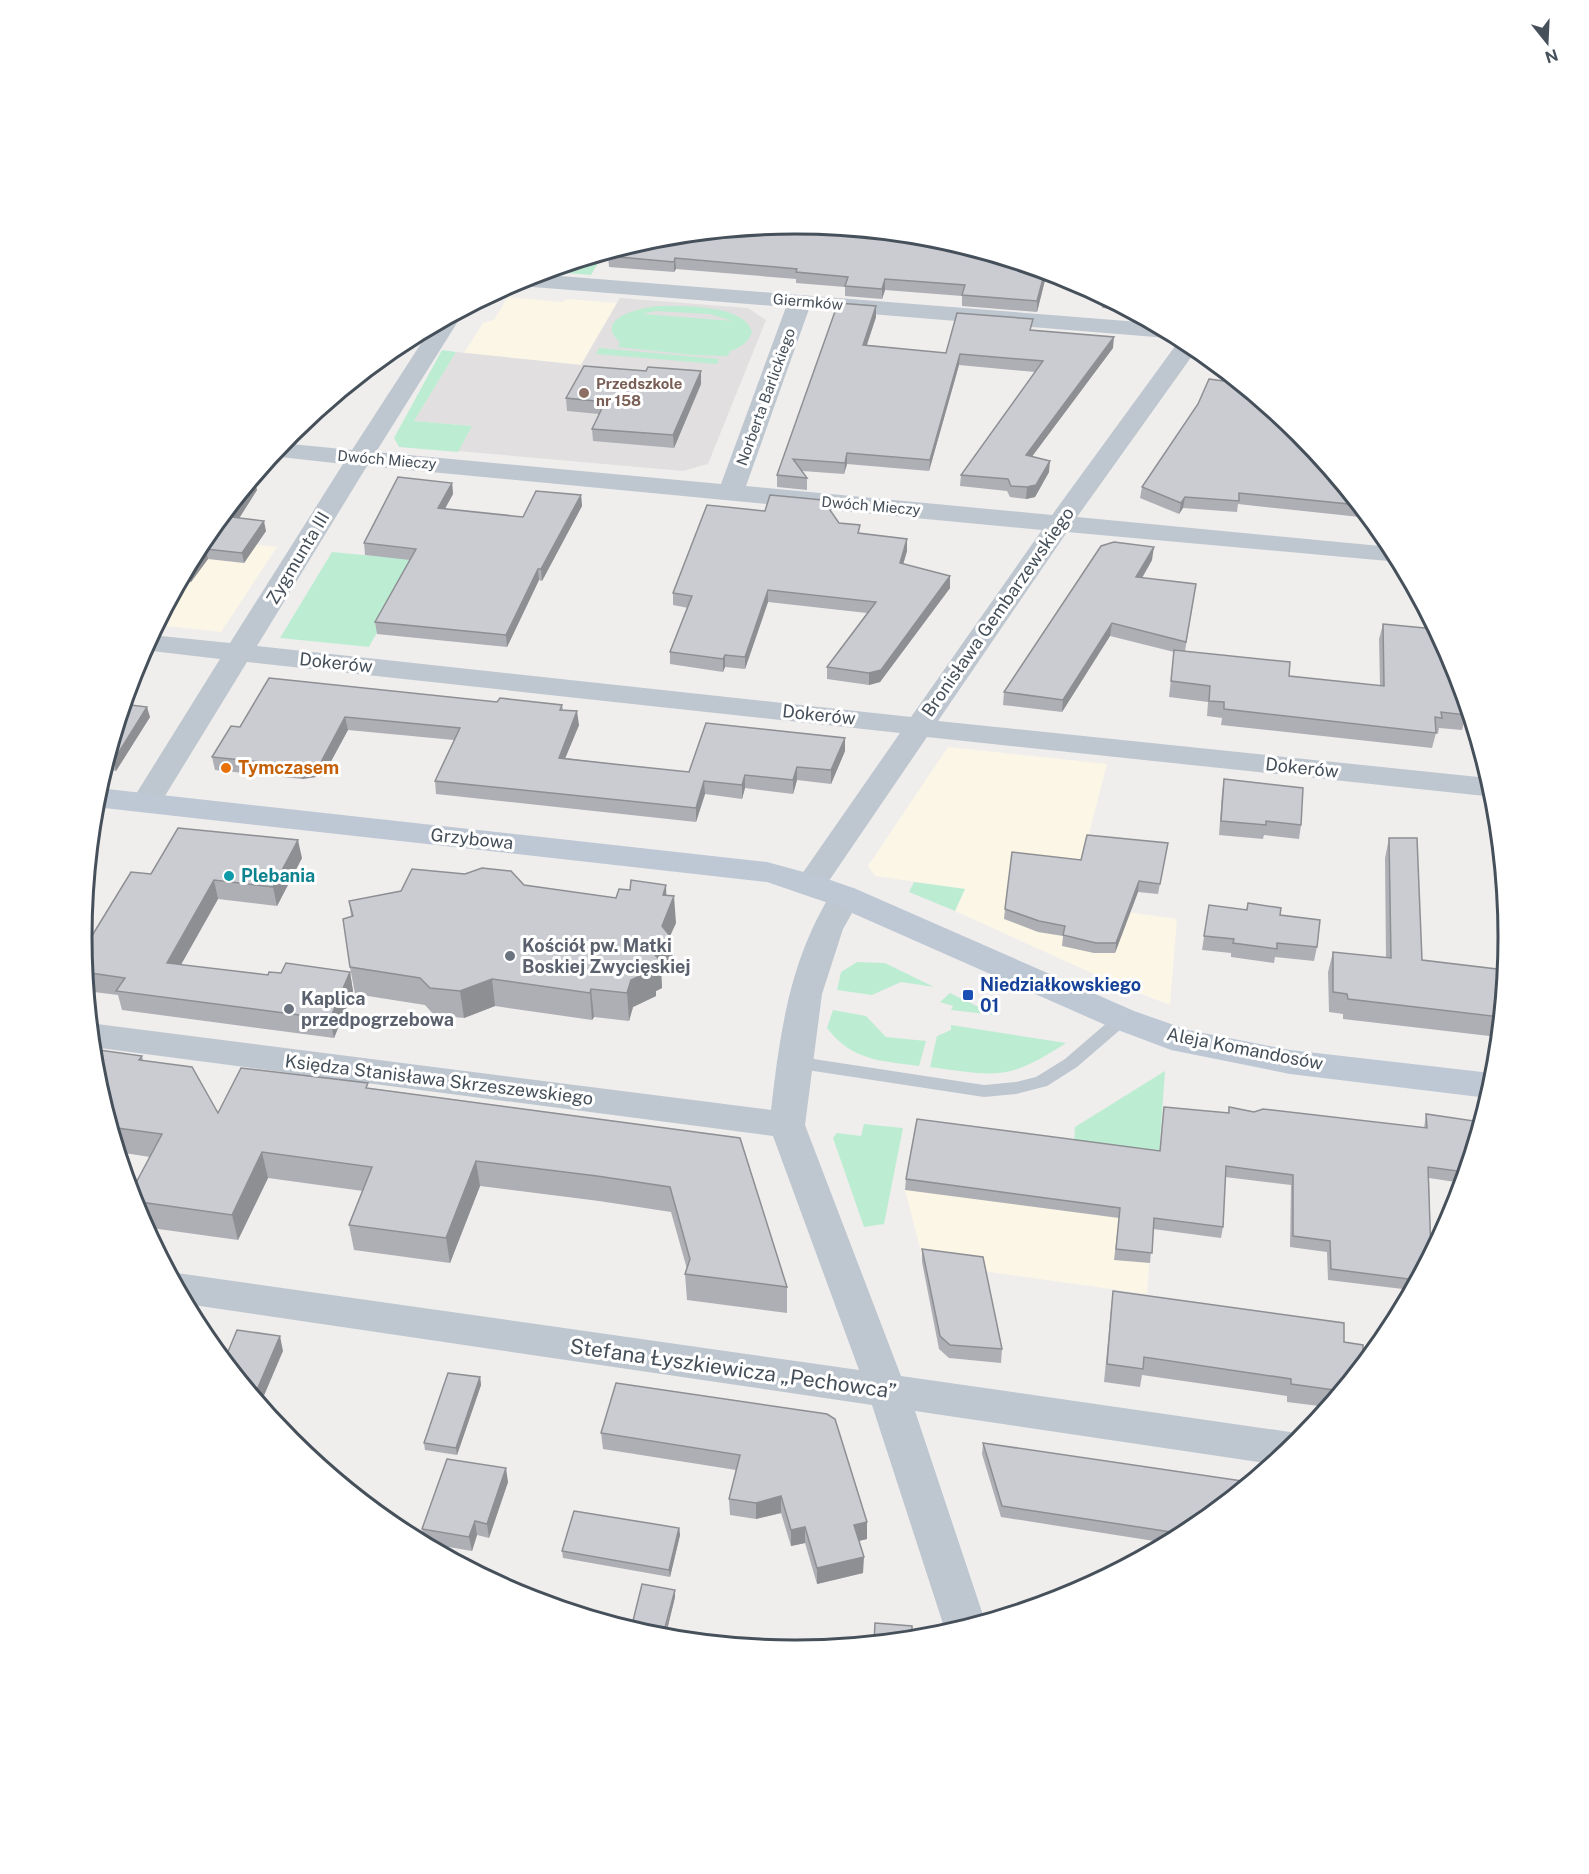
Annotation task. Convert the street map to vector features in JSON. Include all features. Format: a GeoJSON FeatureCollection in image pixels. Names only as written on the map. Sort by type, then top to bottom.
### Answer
{"type":"FeatureCollection","features":[{"type":"Feature","properties":{"kind":"street","name":"Giermków"},"geometry":{"type":"LineString","coordinates":[[544,281],[1148,329]]}},
{"type":"Feature","properties":{"kind":"street","name":"Norberta Barlickiego"},"geometry":{"type":"LineString","coordinates":[[731,493],[800,301]]}},
{"type":"Feature","properties":{"kind":"street","name":"Zygmunta III"},"geometry":{"type":"LineString","coordinates":[[146,802],[359,458],[442,328]]}},
{"type":"Feature","properties":{"kind":"street","name":"Bronisława Gembarzewskiego"},"geometry":{"type":"LineString","coordinates":[[787,1125],[805,994],[827,929],[828,891],[917,727],[1074,502],[1183,351]]}},
{"type":"Feature","properties":{"kind":"street","name":"Dwóch Mieczy"},"geometry":{"type":"LineString","coordinates":[[287,451],[1384,554]]}},
{"type":"Feature","properties":{"kind":"street","name":"Dokerów"},"geometry":{"type":"LineString","coordinates":[[156,644],[1481,787]]}},
{"type":"Feature","properties":{"kind":"street","name":"Grzybowa"},"geometry":{"type":"LineString","coordinates":[[105,798],[767,872],[828,891]]}},
{"type":"Feature","properties":{"kind":"street","name":"Aleja Komandosów"},"geometry":{"type":"LineString","coordinates":[[828,891],[1122,1019],[1183,1041],[1290,1062],[1482,1085]]}},
{"type":"Feature","properties":{"kind":"street","name":"Księdza Stanisława Skrzeszewskiego"},"geometry":{"type":"LineString","coordinates":[[99,1036],[787,1125]]}},
{"type":"Feature","properties":{"kind":"street"},"geometry":{"type":"LineString","coordinates":[[787,1125],[888,1392],[962,1619]]}},
{"type":"Feature","properties":{"kind":"street","name":"Stefana Łyszkiewicza „Pechowca”"},"geometry":{"type":"LineString","coordinates":[[187,1289],[1278,1447]]}},
{"type":"Feature","properties":{"kind":"lane"},"geometry":{"type":"LineString","coordinates":[[794,1062],[984,1091],[1016,1088],[1041,1082],[1071,1063],[1122,1019]]}},
{"type":"Feature","properties":{"kind":"shaded area"},"geometry":{"type":"Polygon","coordinates":[[[508,297],[561,302],[568,299],[617,303],[581,365],[464,353],[483,323],[494,320],[508,297]]]}},
{"type":"Feature","properties":{"kind":"shaded area","name":"Przedszkole nr 158"},"geometry":{"type":"Polygon","coordinates":[[[620,298],[748,308],[766,320],[708,464],[683,471],[458,451],[472,426],[414,421],[456,352],[581,365],[620,298]]]}},
{"type":"Feature","properties":{"kind":"shaded area"},"geometry":{"type":"Polygon","coordinates":[[[214,540],[277,547],[221,632],[164,626],[214,540]]]}},
{"type":"Feature","properties":{"kind":"shaded area"},"geometry":{"type":"Polygon","coordinates":[[[948,747],[1107,764],[1071,904],[1177,919],[1170,1005],[1118,985],[955,911],[965,889],[875,876],[868,866],[948,747]]]}},
{"type":"Feature","properties":{"kind":"shaded area"},"geometry":{"type":"Polygon","coordinates":[[[916,1130],[1152,1229],[1147,1294],[924,1263],[905,1190],[916,1130]]]}},
{"type":"Feature","properties":{"kind":"green space"},"geometry":{"type":"Polygon","coordinates":[[[599,262],[591,275],[564,273],[599,262]]]}},
{"type":"Feature","properties":{"kind":"green space"},"geometry":{"type":"Polygon","coordinates":[[[650,307],[696,307],[725,311],[738,316],[747,323],[752,332],[746,342],[730,351],[728,356],[693,355],[618,347],[620,342],[613,334],[612,327],[616,321],[631,312],[650,307]],[[656,311],[642,314],[733,321],[709,314],[656,311]]]}},
{"type":"Feature","properties":{"kind":"green space"},"geometry":{"type":"Polygon","coordinates":[[[599,348],[719,359],[717,364],[596,354],[599,348]]]}},
{"type":"Feature","properties":{"kind":"green space"},"geometry":{"type":"Polygon","coordinates":[[[442,350],[456,352],[414,421],[472,426],[458,452],[399,447],[394,438],[442,350]]]}},
{"type":"Feature","properties":{"kind":"green space"},"geometry":{"type":"Polygon","coordinates":[[[332,552],[417,560],[369,647],[280,638],[332,552]]]}},
{"type":"Feature","properties":{"kind":"green space"},"geometry":{"type":"Polygon","coordinates":[[[914,882],[965,889],[955,911],[909,892],[914,882]]]}},
{"type":"Feature","properties":{"kind":"green space"},"geometry":{"type":"Polygon","coordinates":[[[857,962],[885,963],[934,987],[901,982],[872,995],[837,990],[841,972],[857,962]]]}},
{"type":"Feature","properties":{"kind":"green space"},"geometry":{"type":"Polygon","coordinates":[[[950,993],[995,1015],[951,1010],[953,1006],[940,1002],[950,993]]]}},
{"type":"Feature","properties":{"kind":"green space"},"geometry":{"type":"Polygon","coordinates":[[[833,1010],[866,1016],[886,1037],[926,1041],[919,1066],[868,1057],[847,1047],[827,1028],[833,1010]]]}},
{"type":"Feature","properties":{"kind":"green space"},"geometry":{"type":"Polygon","coordinates":[[[951,1025],[1066,1043],[1030,1064],[1001,1073],[930,1067],[937,1036],[951,1030],[951,1025]]]}},
{"type":"Feature","properties":{"kind":"green space"},"geometry":{"type":"Polygon","coordinates":[[[1165,1071],[1159,1155],[1074,1144],[1075,1127],[1165,1071]]]}},
{"type":"Feature","properties":{"kind":"green space"},"geometry":{"type":"Polygon","coordinates":[[[864,1124],[903,1128],[884,1224],[864,1227],[833,1138],[837,1133],[861,1136],[864,1124]]]}},
{"type":"Feature","properties":{"kind":"building"},"geometry":{"type":"Polygon","coordinates":[[[794,234],[840,236],[886,240],[932,248],[976,258],[1043,280],[1037,301],[962,295],[965,285],[885,279],[882,289],[845,286],[848,277],[796,272],[797,269],[675,258],[674,262],[618,257],[703,240],[794,234]]]}},
{"type":"Feature","properties":{"kind":"building"},"geometry":{"type":"Polygon","coordinates":[[[838,303],[876,306],[863,345],[946,353],[957,313],[1033,319],[1030,330],[1114,337],[1026,455],[1050,461],[1036,485],[1011,486],[1008,479],[961,475],[1043,361],[960,354],[930,460],[847,453],[845,463],[793,459],[807,478],[777,475],[838,303]]]}},
{"type":"Feature","properties":{"kind":"building"},"geometry":{"type":"Polygon","coordinates":[[[584,366],[646,371],[648,367],[701,371],[673,435],[592,429],[605,402],[566,398],[584,366]]]}},
{"type":"Feature","properties":{"kind":"building"},"geometry":{"type":"Polygon","coordinates":[[[1209,379],[1225,381],[1292,440],[1348,504],[1239,493],[1239,501],[1185,497],[1181,503],[1142,487],[1198,404],[1209,379]]]}},
{"type":"Feature","properties":{"kind":"building"},"geometry":{"type":"Polygon","coordinates":[[[398,477],[452,483],[438,508],[523,517],[536,491],[581,495],[541,569],[538,569],[506,635],[375,622],[416,549],[364,543],[398,477]]]}},
{"type":"Feature","properties":{"kind":"building"},"geometry":{"type":"Polygon","coordinates":[[[770,495],[823,500],[839,523],[860,525],[858,533],[907,539],[900,563],[950,576],[881,670],[869,673],[827,667],[876,602],[768,590],[745,657],[725,655],[723,659],[670,652],[692,596],[673,593],[707,505],[765,511],[770,495]]]}},
{"type":"Feature","properties":{"kind":"building"},"geometry":{"type":"Polygon","coordinates":[[[231,517],[264,521],[242,553],[208,549],[231,517]]]}},
{"type":"Feature","properties":{"kind":"building"},"geometry":{"type":"Polygon","coordinates":[[[1114,542],[1154,547],[1136,577],[1196,584],[1186,642],[1112,623],[1063,700],[1004,692],[1101,546],[1114,542]]]}},
{"type":"Feature","properties":{"kind":"building"},"geometry":{"type":"Polygon","coordinates":[[[1383,624],[1426,628],[1461,714],[1441,712],[1442,718],[1435,717],[1436,733],[1224,709],[1224,702],[1209,701],[1210,686],[1171,681],[1174,650],[1290,662],[1289,676],[1384,686],[1383,624]]]}},
{"type":"Feature","properties":{"kind":"building"},"geometry":{"type":"Polygon","coordinates":[[[269,678],[497,702],[500,698],[562,705],[560,710],[577,711],[559,758],[689,772],[706,723],[845,738],[831,770],[797,767],[793,780],[745,775],[742,785],[704,781],[696,808],[435,781],[460,728],[345,717],[321,762],[300,766],[212,757],[231,726],[240,727],[269,678]]]}},
{"type":"Feature","properties":{"kind":"building"},"geometry":{"type":"Polygon","coordinates":[[[131,705],[147,707],[114,760],[131,705]]]}},
{"type":"Feature","properties":{"kind":"building"},"geometry":{"type":"Polygon","coordinates":[[[1224,779],[1303,788],[1301,825],[1266,821],[1266,825],[1221,821],[1224,779]]]}},
{"type":"Feature","properties":{"kind":"building"},"geometry":{"type":"Polygon","coordinates":[[[178,828],[298,840],[273,887],[214,880],[167,963],[268,975],[269,972],[281,973],[286,963],[350,972],[330,1019],[116,991],[125,978],[93,973],[92,936],[131,872],[151,874],[178,828]]]}},
{"type":"Feature","properties":{"kind":"building"},"geometry":{"type":"Polygon","coordinates":[[[1087,835],[1168,843],[1160,884],[1139,881],[1116,943],[1096,943],[1063,935],[1065,926],[1039,921],[1005,909],[1012,852],[1081,860],[1087,835]]]}},
{"type":"Feature","properties":{"kind":"building"},"geometry":{"type":"Polygon","coordinates":[[[1389,838],[1417,838],[1422,960],[1497,969],[1492,1016],[1348,999],[1347,994],[1333,992],[1333,952],[1391,958],[1389,838]]]}},
{"type":"Feature","properties":{"kind":"building","name":"Kościół pw. Matki Boskiej Zwycięskiej"},"geometry":{"type":"Polygon","coordinates":[[[482,868],[511,871],[524,885],[616,898],[619,889],[630,890],[631,880],[666,885],[663,895],[674,896],[662,926],[671,937],[648,948],[661,961],[651,965],[655,969],[631,980],[627,993],[591,989],[590,993],[492,979],[460,991],[430,988],[420,978],[350,967],[343,919],[353,916],[349,901],[401,891],[412,869],[465,874],[482,868]]]}},
{"type":"Feature","properties":{"kind":"building"},"geometry":{"type":"Polygon","coordinates":[[[1248,903],[1281,908],[1280,915],[1320,920],[1317,947],[1277,943],[1277,949],[1233,943],[1234,939],[1204,936],[1209,905],[1247,910],[1248,903]]]}},
{"type":"Feature","properties":{"kind":"building"},"geometry":{"type":"Polygon","coordinates":[[[101,1050],[142,1056],[139,1060],[192,1067],[218,1113],[241,1068],[368,1083],[366,1088],[740,1138],[787,1287],[685,1274],[690,1259],[670,1187],[597,1176],[476,1161],[446,1238],[349,1225],[372,1167],[262,1152],[232,1215],[144,1203],[136,1182],[162,1134],[118,1128],[101,1050]]]}},
{"type":"Feature","properties":{"kind":"building"},"geometry":{"type":"Polygon","coordinates":[[[1164,1107],[1229,1113],[1229,1107],[1254,1112],[1263,1109],[1427,1128],[1426,1114],[1473,1121],[1457,1171],[1428,1167],[1430,1236],[1408,1279],[1331,1269],[1330,1241],[1293,1236],[1293,1175],[1226,1166],[1223,1227],[1154,1218],[1152,1253],[1116,1249],[1120,1208],[906,1179],[917,1119],[1160,1151],[1164,1107]]]}},
{"type":"Feature","properties":{"kind":"building"},"geometry":{"type":"Polygon","coordinates":[[[922,1249],[983,1257],[1002,1349],[950,1345],[940,1336],[922,1249]]]}},
{"type":"Feature","properties":{"kind":"building"},"geometry":{"type":"Polygon","coordinates":[[[1113,1291],[1344,1323],[1344,1342],[1363,1345],[1363,1350],[1332,1390],[1291,1384],[1291,1379],[1144,1357],[1143,1369],[1107,1364],[1113,1291]]]}},
{"type":"Feature","properties":{"kind":"building"},"geometry":{"type":"Polygon","coordinates":[[[237,1330],[280,1336],[257,1390],[228,1352],[237,1330]]]}},
{"type":"Feature","properties":{"kind":"building"},"geometry":{"type":"Polygon","coordinates":[[[448,1373],[480,1377],[456,1448],[424,1443],[448,1373]]]}},
{"type":"Feature","properties":{"kind":"building"},"geometry":{"type":"Polygon","coordinates":[[[616,1383],[827,1414],[835,1419],[867,1522],[854,1525],[864,1557],[817,1568],[805,1527],[791,1530],[781,1496],[756,1503],[729,1499],[740,1455],[601,1433],[616,1383]]]}},
{"type":"Feature","properties":{"kind":"building"},"geometry":{"type":"Polygon","coordinates":[[[983,1443],[1240,1481],[1169,1532],[1002,1506],[983,1443]]]}},
{"type":"Feature","properties":{"kind":"building"},"geometry":{"type":"Polygon","coordinates":[[[447,1459],[506,1468],[487,1524],[475,1521],[469,1537],[422,1529],[447,1459]]]}},
{"type":"Feature","properties":{"kind":"building"},"geometry":{"type":"Polygon","coordinates":[[[574,1511],[679,1528],[669,1570],[562,1551],[574,1511]]]}},
{"type":"Feature","properties":{"kind":"building"},"geometry":{"type":"Polygon","coordinates":[[[642,1584],[675,1590],[665,1627],[633,1621],[642,1584]]]}},
{"type":"Feature","properties":{"kind":"building"},"geometry":{"type":"Polygon","coordinates":[[[875,1623],[912,1626],[912,1629],[874,1635],[875,1623]]]}},
{"type":"Feature","properties":{"kind":"place","name":"Przedszkole nr 158"},"geometry":{"type":"Point","coordinates":[584,393]}},
{"type":"Feature","properties":{"kind":"place","name":"Tymczasem"},"geometry":{"type":"Point","coordinates":[226,768]}},
{"type":"Feature","properties":{"kind":"place","name":"Plebania"},"geometry":{"type":"Point","coordinates":[229,876]}},
{"type":"Feature","properties":{"kind":"place","name":"Kościół pw. Matki Boskiej Zwycięskiej"},"geometry":{"type":"Point","coordinates":[510,956]}},
{"type":"Feature","properties":{"kind":"place","name":"Niedziałkowskiego 01"},"geometry":{"type":"Point","coordinates":[968,995]}},
{"type":"Feature","properties":{"kind":"place","name":"Kaplica przedpogrzebowa"},"geometry":{"type":"Point","coordinates":[289,1009]}}]}
